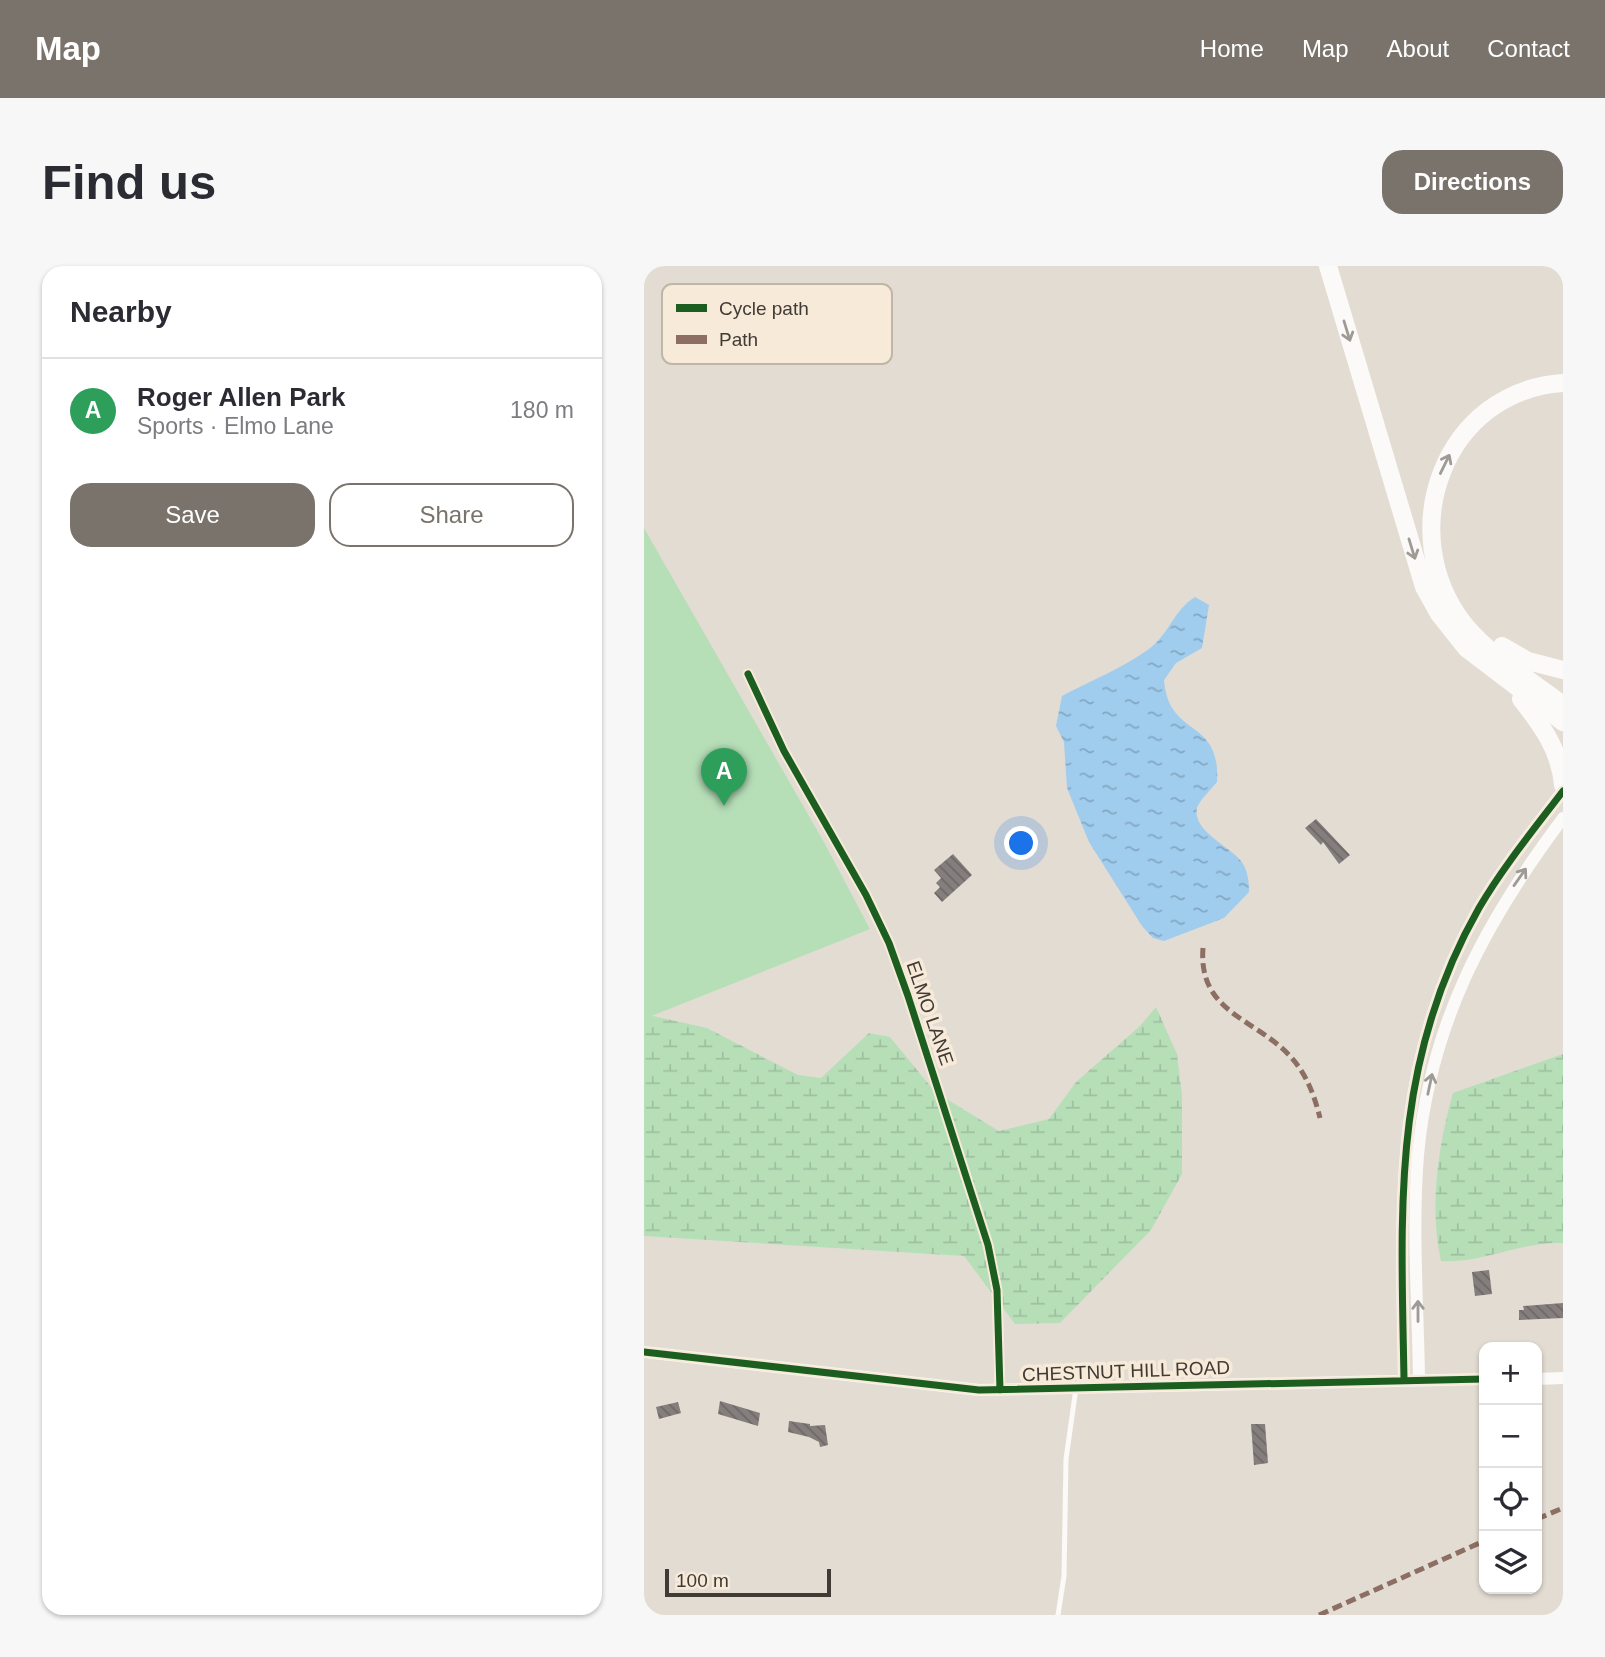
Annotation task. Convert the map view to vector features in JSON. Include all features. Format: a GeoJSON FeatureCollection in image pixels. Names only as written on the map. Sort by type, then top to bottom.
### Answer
{"type":"FeatureCollection","features":[{"type":"Feature","properties":{"kind":"highway"},"geometry":{"type":"LineString","coordinates":[[1328,266],[1424,587],[1454,636],[1563,722]]}},
{"type":"Feature","properties":{"kind":"highway"},"geometry":{"type":"LineString","coordinates":[[1563,383],[1533,388],[1492,409],[1468,429],[1448,456],[1434,495],[1431,539],[1435,560],[1451,600],[1464,623],[1487,647],[1563,705]]}},
{"type":"Feature","properties":{"kind":"highway"},"geometry":{"type":"LineString","coordinates":[[1451,600],[1479,629],[1514,654],[1528,661],[1563,670]]}},
{"type":"Feature","properties":{"kind":"highway"},"geometry":{"type":"LineString","coordinates":[[1492,668],[1520,696],[1550,740],[1560,762],[1563,785]]}},
{"type":"Feature","properties":{"kind":"street","name":"ELMO LANE"},"geometry":{"type":"LineString","coordinates":[[748,674],[784,751],[866,895],[889,943],[908,996],[988,1245],[997,1290],[1000,1390]]}},
{"type":"Feature","properties":{"kind":"street"},"geometry":{"type":"LineString","coordinates":[[1404,1379],[1402,1180],[1408,1118],[1423,1046],[1456,954],[1479,908],[1563,791]]}},
{"type":"Feature","properties":{"kind":"street"},"geometry":{"type":"LineString","coordinates":[[1419,1379],[1417,1184],[1424,1113],[1432,1076],[1455,1000],[1484,935],[1515,884],[1563,818]]}},
{"type":"Feature","properties":{"kind":"street","name":"CHESTNUT HILL ROAD"},"geometry":{"type":"LineString","coordinates":[[644,1352],[937,1387],[1000,1390],[1479,1379]]}},
{"type":"Feature","properties":{"kind":"street"},"geometry":{"type":"LineString","coordinates":[[1542,1379],[1563,1378]]}},
{"type":"Feature","properties":{"kind":"lane"},"geometry":{"type":"LineString","coordinates":[[1058,1615],[1064,1576],[1066,1459],[1076,1388]]}},
{"type":"Feature","properties":{"kind":"green space"},"geometry":{"type":"Polygon","coordinates":[[[644,528],[825,844],[870,929],[644,1019],[644,528]]]}},
{"type":"Feature","properties":{"kind":"green space"},"geometry":{"type":"Polygon","coordinates":[[[1156,1007],[1177,1054],[1182,1095],[1182,1174],[1151,1230],[1060,1323],[1015,1324],[964,1256],[644,1236],[644,1014],[707,1028],[798,1075],[821,1078],[869,1033],[890,1037],[935,1092],[999,1131],[1049,1119],[1076,1082],[1140,1026],[1156,1007]]]}},
{"type":"Feature","properties":{"kind":"green space"},"geometry":{"type":"Polygon","coordinates":[[[1563,1054],[1563,1243],[1532,1245],[1472,1259],[1441,1261],[1436,1220],[1437,1177],[1443,1134],[1453,1093],[1563,1054]]]}},
{"type":"Feature","properties":{"kind":"water"},"geometry":{"type":"Polygon","coordinates":[[[1195,597],[1209,605],[1202,648],[1176,663],[1164,680],[1168,699],[1175,712],[1203,737],[1211,747],[1216,761],[1217,782],[1197,808],[1200,824],[1241,861],[1247,872],[1249,892],[1224,918],[1164,941],[1153,938],[1142,926],[1089,842],[1067,788],[1064,742],[1056,726],[1062,696],[1149,649],[1181,609],[1195,597]]]}},
{"type":"Feature","properties":{"kind":"building"},"geometry":{"type":"Polygon","coordinates":[[[1316,819],[1350,855],[1339,864],[1323,842],[1321,845],[1305,828],[1316,819]]]}},
{"type":"Feature","properties":{"kind":"building"},"geometry":{"type":"Polygon","coordinates":[[[953,854],[972,875],[942,902],[934,893],[940,887],[936,883],[941,878],[934,870],[953,854]]]}},
{"type":"Feature","properties":{"kind":"building"},"geometry":{"type":"Polygon","coordinates":[[[1489,1270],[1492,1294],[1475,1296],[1472,1272],[1489,1270]]]}},
{"type":"Feature","properties":{"kind":"building"},"geometry":{"type":"Polygon","coordinates":[[[1563,1303],[1563,1318],[1519,1320],[1519,1310],[1524,1310],[1523,1306],[1563,1303]]]}},
{"type":"Feature","properties":{"kind":"building"},"geometry":{"type":"Polygon","coordinates":[[[720,1401],[760,1413],[758,1426],[718,1414],[720,1401]]]}},
{"type":"Feature","properties":{"kind":"building"},"geometry":{"type":"Polygon","coordinates":[[[678,1402],[681,1413],[659,1419],[656,1407],[678,1402]]]}},
{"type":"Feature","properties":{"kind":"building"},"geometry":{"type":"Polygon","coordinates":[[[789,1421],[810,1426],[825,1425],[828,1445],[820,1447],[819,1442],[809,1437],[788,1432],[789,1421]]]}},
{"type":"Feature","properties":{"kind":"building"},"geometry":{"type":"Polygon","coordinates":[[[1251,1424],[1265,1424],[1268,1463],[1254,1465],[1251,1424]]]}},
{"type":"Feature","properties":{"kind":"marked path"},"geometry":{"type":"LineString","coordinates":[[1203,948],[1204,969],[1209,987],[1231,1012],[1275,1042],[1295,1062],[1309,1084],[1320,1118]]}},
{"type":"Feature","properties":{"kind":"marked path"},"geometry":{"type":"LineString","coordinates":[[1542,1517],[1563,1508]]}},
{"type":"Feature","properties":{"kind":"marked path"},"geometry":{"type":"LineString","coordinates":[[1319,1615],[1479,1543]]}},
{"type":"Feature","properties":{"kind":"cycle path"},"geometry":{"type":"LineString","coordinates":[[748,674],[784,751],[866,895],[889,943],[908,996],[988,1245],[997,1290],[1000,1390]]}},
{"type":"Feature","properties":{"kind":"cycle path"},"geometry":{"type":"LineString","coordinates":[[1404,1379],[1402,1256],[1407,1138],[1416,1080],[1430,1023],[1450,966],[1479,908],[1508,863],[1563,791]]}},
{"type":"Feature","properties":{"kind":"cycle path"},"geometry":{"type":"LineString","coordinates":[[644,1352],[979,1390],[1479,1379]]}},
{"type":"Feature","properties":{"kind":"place","name":"Roger Allen Park"},"geometry":{"type":"Point","coordinates":[724,806]}}]}
